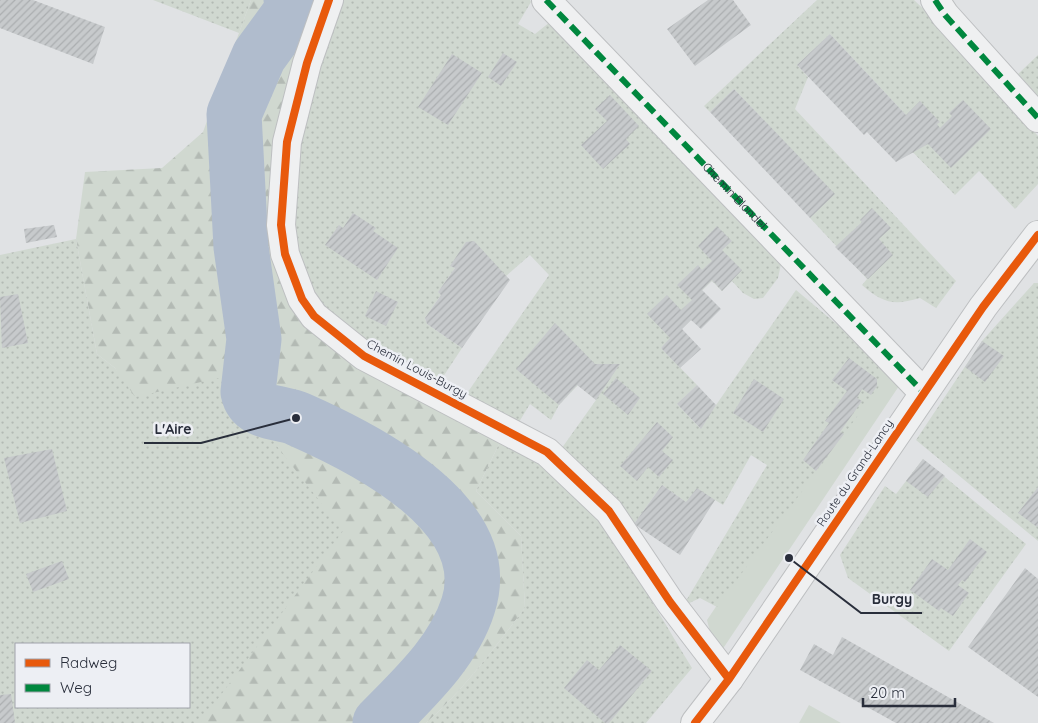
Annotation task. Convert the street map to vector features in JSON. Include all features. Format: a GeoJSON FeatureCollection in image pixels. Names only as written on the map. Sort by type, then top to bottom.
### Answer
{"type":"FeatureCollection","features":[{"type":"Feature","properties":{"kind":"street","name":"Chemin Louis-Burgy"},"geometry":{"type":"LineString","coordinates":[[329,0],[307,63],[287,142],[281,225],[285,254],[302,299],[314,316],[364,356],[547,452],[609,511],[670,602],[729,679]]}},
{"type":"Feature","properties":{"kind":"street","name":"Chemin Blondel"},"geometry":{"type":"LineString","coordinates":[[546,0],[923,392]]}},
{"type":"Feature","properties":{"kind":"street"},"geometry":{"type":"LineString","coordinates":[[935,0],[945,15],[1038,118]]}},
{"type":"Feature","properties":{"kind":"street","name":"Route du Grand-Lancy"},"geometry":{"type":"LineString","coordinates":[[695,723],[729,679],[923,392],[1012,266],[1037,236]]}},
{"type":"Feature","properties":{"kind":"green space"},"geometry":{"type":"Polygon","coordinates":[[[153,0],[251,0],[239,33],[153,0]]]}},
{"type":"Feature","properties":{"kind":"green space"},"geometry":{"type":"Polygon","coordinates":[[[251,0],[324,0],[276,243],[502,438],[476,491],[521,536],[525,608],[466,683],[426,723],[199,723],[174,485],[115,368],[97,354],[76,239],[85,172],[162,168],[203,132],[251,0]]]}},
{"type":"Feature","properties":{"kind":"green space"},"geometry":{"type":"Polygon","coordinates":[[[340,0],[530,0],[531,2],[518,24],[535,34],[550,22],[781,264],[778,278],[763,298],[754,299],[743,293],[732,281],[722,291],[712,281],[682,310],[691,320],[661,348],[697,385],[677,404],[700,428],[796,290],[846,332],[878,364],[881,384],[717,607],[700,598],[683,606],[767,465],[751,455],[723,505],[715,500],[704,515],[662,485],[634,524],[559,452],[596,400],[578,385],[559,405],[551,420],[530,404],[516,427],[463,399],[549,275],[530,255],[506,276],[451,266],[455,268],[438,292],[441,295],[425,318],[427,324],[462,348],[439,383],[378,350],[313,301],[298,256],[293,197],[310,84],[340,0]]]}},
{"type":"Feature","properties":{"kind":"green space"},"geometry":{"type":"Polygon","coordinates":[[[817,0],[914,0],[937,22],[1038,136],[1038,184],[1015,209],[979,171],[955,195],[891,130],[906,115],[830,34],[797,65],[808,77],[795,109],[956,281],[936,308],[920,298],[902,302],[882,299],[862,285],[867,279],[810,218],[834,194],[734,89],[710,112],[704,106],[817,0]]]}},
{"type":"Feature","properties":{"kind":"green space"},"geometry":{"type":"Polygon","coordinates":[[[1038,55],[1038,99],[1017,75],[1038,55]]]}},
{"type":"Feature","properties":{"kind":"green space"},"geometry":{"type":"Polygon","coordinates":[[[76,239],[97,354],[115,368],[135,397],[223,377],[343,531],[200,723],[0,723],[0,255],[76,239]]]}},
{"type":"Feature","properties":{"kind":"green space"},"geometry":{"type":"Polygon","coordinates":[[[1034,283],[1038,283],[1038,541],[916,440],[982,341],[1034,283]]]}},
{"type":"Feature","properties":{"kind":"green space"},"geometry":{"type":"Polygon","coordinates":[[[846,332],[862,338],[899,386],[722,650],[711,636],[707,620],[878,364],[846,332]]]}},
{"type":"Feature","properties":{"kind":"green space"},"geometry":{"type":"Polygon","coordinates":[[[502,438],[534,453],[546,461],[572,486],[610,535],[692,668],[646,723],[426,723],[466,683],[525,608],[521,536],[476,491],[502,438]]]}},
{"type":"Feature","properties":{"kind":"green space"},"geometry":{"type":"Polygon","coordinates":[[[923,459],[1026,544],[949,651],[848,578],[840,555],[885,486],[896,494],[923,459]]]}},
{"type":"Feature","properties":{"kind":"green space"},"geometry":{"type":"Polygon","coordinates":[[[809,705],[841,723],[799,723],[809,705]]]}},
{"type":"Feature","properties":{"kind":"building"},"geometry":{"type":"Polygon","coordinates":[[[0,0],[33,0],[105,27],[93,64],[0,28],[0,0]]]}},
{"type":"Feature","properties":{"kind":"building"},"geometry":{"type":"Polygon","coordinates":[[[708,0],[733,0],[751,25],[695,66],[667,29],[708,0]]]}},
{"type":"Feature","properties":{"kind":"building"},"geometry":{"type":"Polygon","coordinates":[[[830,34],[906,115],[920,101],[940,122],[937,124],[940,128],[952,116],[949,113],[963,100],[991,129],[951,168],[928,144],[896,162],[867,132],[864,135],[797,65],[830,34]]]}},
{"type":"Feature","properties":{"kind":"building"},"geometry":{"type":"Polygon","coordinates":[[[503,53],[517,62],[501,86],[488,77],[503,53]]]}},
{"type":"Feature","properties":{"kind":"building"},"geometry":{"type":"Polygon","coordinates":[[[452,54],[482,73],[448,125],[418,107],[452,54]]]}},
{"type":"Feature","properties":{"kind":"building"},"geometry":{"type":"Polygon","coordinates":[[[734,89],[835,194],[810,218],[710,112],[734,89]]]}},
{"type":"Feature","properties":{"kind":"building"},"geometry":{"type":"Polygon","coordinates":[[[610,95],[639,126],[626,139],[630,144],[603,169],[581,145],[607,121],[595,109],[610,95]]]}},
{"type":"Feature","properties":{"kind":"building"},"geometry":{"type":"Polygon","coordinates":[[[872,208],[891,228],[879,239],[893,255],[868,279],[835,247],[862,222],[860,220],[872,208]]]}},
{"type":"Feature","properties":{"kind":"building"},"geometry":{"type":"Polygon","coordinates":[[[353,213],[376,228],[373,231],[398,248],[377,280],[325,245],[339,225],[343,228],[353,213]]]}},
{"type":"Feature","properties":{"kind":"building"},"geometry":{"type":"Polygon","coordinates":[[[54,225],[57,237],[26,243],[24,229],[54,225]]]}},
{"type":"Feature","properties":{"kind":"building"},"geometry":{"type":"Polygon","coordinates":[[[717,226],[732,241],[722,250],[742,270],[722,291],[712,280],[702,290],[721,309],[701,329],[691,320],[682,329],[701,349],[680,368],[661,348],[670,338],[647,314],[667,295],[681,310],[692,300],[677,285],[698,265],[702,270],[712,261],[698,246],[717,226]]]}},
{"type":"Feature","properties":{"kind":"building"},"geometry":{"type":"Polygon","coordinates":[[[474,241],[510,280],[462,348],[427,324],[425,318],[441,295],[438,292],[455,268],[450,266],[466,242],[474,241]]]}},
{"type":"Feature","properties":{"kind":"building"},"geometry":{"type":"Polygon","coordinates":[[[376,291],[398,302],[386,326],[365,316],[376,291]]]}},
{"type":"Feature","properties":{"kind":"building"},"geometry":{"type":"Polygon","coordinates":[[[18,294],[28,343],[2,348],[0,297],[18,294]]]}},
{"type":"Feature","properties":{"kind":"building"},"geometry":{"type":"Polygon","coordinates":[[[555,323],[595,364],[620,364],[596,400],[577,385],[559,405],[516,369],[555,323]]]}},
{"type":"Feature","properties":{"kind":"building"},"geometry":{"type":"Polygon","coordinates":[[[982,341],[1004,356],[985,382],[965,367],[982,341]]]}},
{"type":"Feature","properties":{"kind":"building"},"geometry":{"type":"Polygon","coordinates":[[[849,358],[877,379],[877,386],[871,395],[862,389],[857,398],[862,401],[840,432],[844,434],[816,471],[803,460],[829,423],[825,421],[847,391],[832,380],[849,358]]]}},
{"type":"Feature","properties":{"kind":"building"},"geometry":{"type":"Polygon","coordinates":[[[616,378],[640,398],[628,415],[603,394],[616,378]]]}},
{"type":"Feature","properties":{"kind":"building"},"geometry":{"type":"Polygon","coordinates":[[[754,379],[784,399],[763,432],[733,413],[754,379]]]}},
{"type":"Feature","properties":{"kind":"building"},"geometry":{"type":"Polygon","coordinates":[[[697,385],[716,405],[701,429],[677,404],[697,385]]]}},
{"type":"Feature","properties":{"kind":"building"},"geometry":{"type":"Polygon","coordinates":[[[657,422],[673,437],[662,451],[673,460],[659,477],[648,467],[637,481],[620,466],[657,422]]]}},
{"type":"Feature","properties":{"kind":"building"},"geometry":{"type":"Polygon","coordinates":[[[52,449],[67,511],[20,523],[4,458],[52,449]]]}},
{"type":"Feature","properties":{"kind":"building"},"geometry":{"type":"Polygon","coordinates":[[[923,459],[945,476],[928,497],[906,481],[923,459]]]}},
{"type":"Feature","properties":{"kind":"building"},"geometry":{"type":"Polygon","coordinates":[[[662,485],[686,502],[697,488],[715,500],[680,555],[634,524],[662,485]]]}},
{"type":"Feature","properties":{"kind":"building"},"geometry":{"type":"Polygon","coordinates":[[[1038,487],[1038,525],[1037,527],[1018,513],[1038,487]]]}},
{"type":"Feature","properties":{"kind":"building"},"geometry":{"type":"Polygon","coordinates":[[[970,539],[987,552],[965,582],[962,580],[958,585],[969,593],[953,616],[941,608],[939,611],[910,590],[932,559],[948,570],[970,539]]]}},
{"type":"Feature","properties":{"kind":"building"},"geometry":{"type":"Polygon","coordinates":[[[62,561],[69,579],[33,592],[26,574],[62,561]]]}},
{"type":"Feature","properties":{"kind":"building"},"geometry":{"type":"Polygon","coordinates":[[[1025,568],[1038,579],[1038,697],[968,647],[1025,568]]]}},
{"type":"Feature","properties":{"kind":"building"},"geometry":{"type":"Polygon","coordinates":[[[842,637],[994,723],[896,723],[800,670],[814,644],[833,655],[842,637]]]}},
{"type":"Feature","properties":{"kind":"building"},"geometry":{"type":"Polygon","coordinates":[[[620,645],[652,671],[609,723],[605,723],[564,688],[587,660],[599,670],[620,645]]]}},
{"type":"Feature","properties":{"kind":"building"},"geometry":{"type":"Polygon","coordinates":[[[11,694],[15,723],[0,723],[0,695],[11,694]]]}},
{"type":"Feature","properties":{"kind":"waterway"},"geometry":{"type":"LineString","coordinates":[[291,0],[294,8],[259,56],[234,114],[241,247],[254,339],[248,392],[255,405],[261,409],[291,416],[357,448],[389,467],[419,489],[445,514],[463,542],[472,573],[468,606],[453,639],[431,669],[380,723]]}},
{"type":"Feature","properties":{"kind":"marked path"},"geometry":{"type":"LineString","coordinates":[[546,0],[923,392]]}},
{"type":"Feature","properties":{"kind":"marked path"},"geometry":{"type":"LineString","coordinates":[[935,0],[945,15],[1038,118]]}},
{"type":"Feature","properties":{"kind":"cycle path"},"geometry":{"type":"LineString","coordinates":[[329,0],[307,63],[287,142],[281,225],[285,254],[302,299],[314,316],[364,356],[547,452],[609,511],[670,602],[729,679]]}},
{"type":"Feature","properties":{"kind":"cycle path"},"geometry":{"type":"LineString","coordinates":[[695,723],[729,679],[983,307],[1038,235]]}},
{"type":"Feature","properties":{"kind":"place","name":"L'Aire"},"geometry":{"type":"Point","coordinates":[296,418]}},
{"type":"Feature","properties":{"kind":"place","name":"Burgy"},"geometry":{"type":"Point","coordinates":[789,558]}}]}
